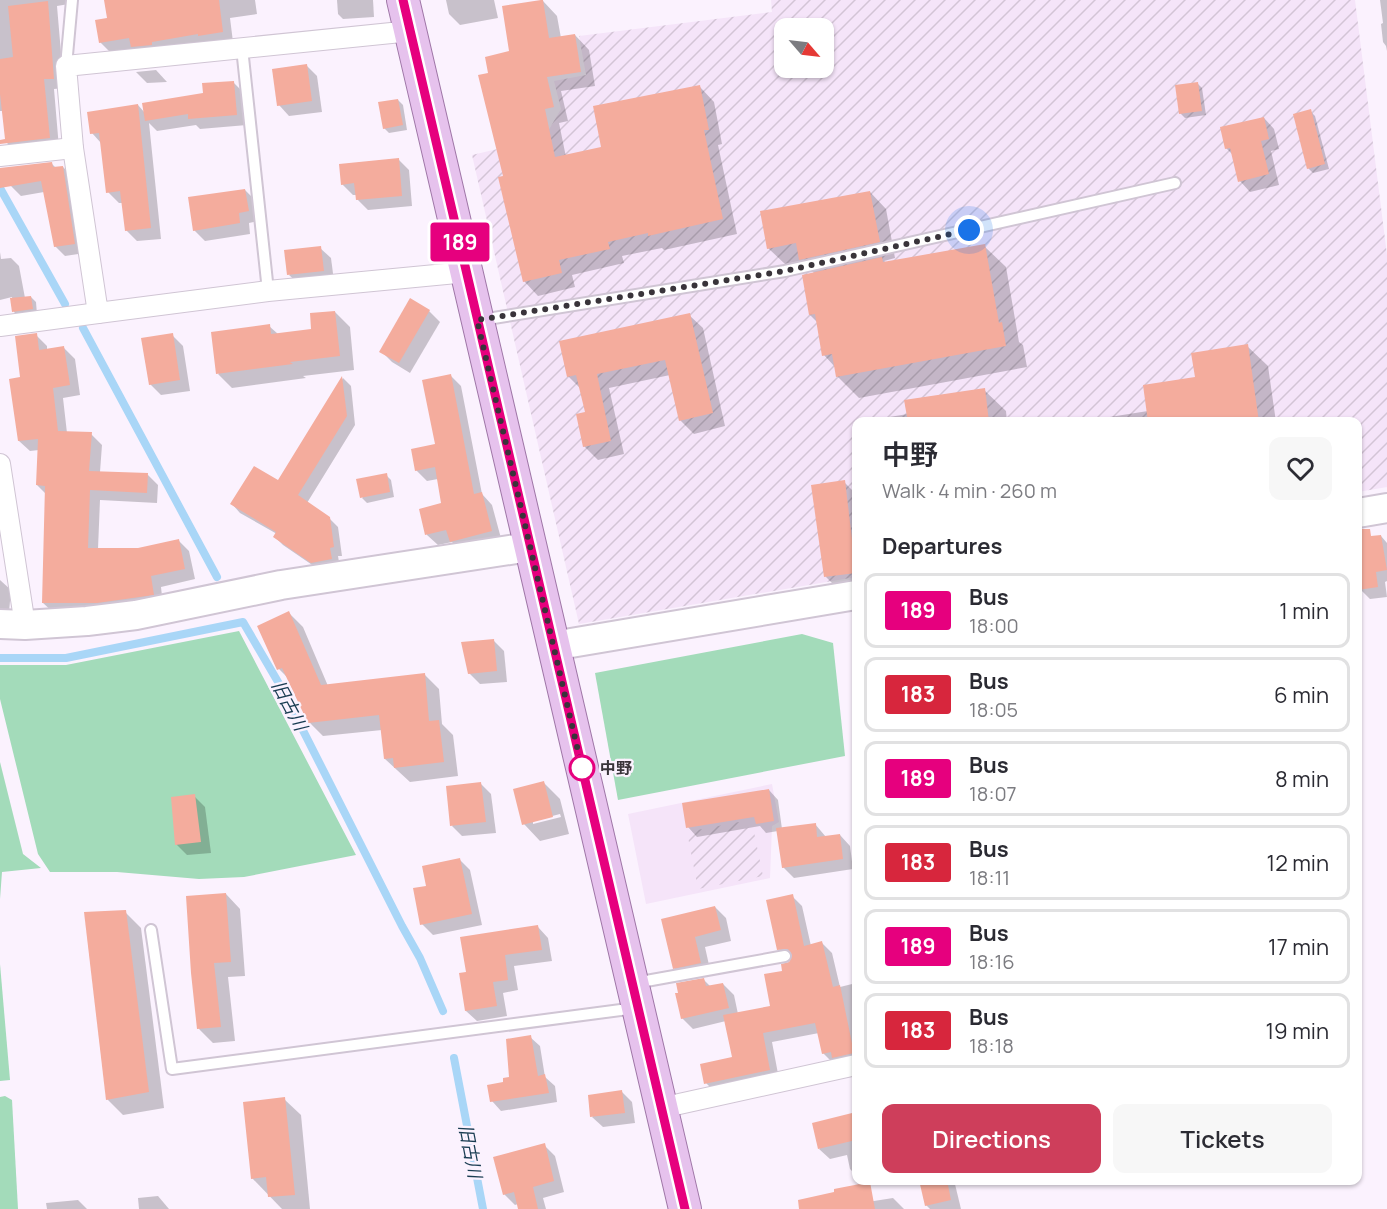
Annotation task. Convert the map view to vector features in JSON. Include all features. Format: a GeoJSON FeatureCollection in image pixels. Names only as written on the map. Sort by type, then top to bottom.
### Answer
{"type":"FeatureCollection","features":[{"type":"Feature","properties":{"kind":"main road"},"geometry":{"type":"LineString","coordinates":[[403,0],[685,1209]]}},
{"type":"Feature","properties":{"kind":"street"},"geometry":{"type":"LineString","coordinates":[[98,313],[73,148],[66,66],[411,31]]}},
{"type":"Feature","properties":{"kind":"street"},"geometry":{"type":"LineString","coordinates":[[0,156],[73,148]]}},
{"type":"Feature","properties":{"kind":"street"},"geometry":{"type":"LineString","coordinates":[[0,326],[268,291],[467,272]]}},
{"type":"Feature","properties":{"kind":"street"},"geometry":{"type":"LineString","coordinates":[[0,464],[12,624],[87,621],[136,615],[281,585],[529,547]]}},
{"type":"Feature","properties":{"kind":"street"},"geometry":{"type":"LineString","coordinates":[[1362,512],[1387,508]]}},
{"type":"Feature","properties":{"kind":"street"},"geometry":{"type":"LineString","coordinates":[[553,646],[852,596]]}},
{"type":"Feature","properties":{"kind":"street"},"geometry":{"type":"LineString","coordinates":[[661,1108],[852,1066]]}},
{"type":"Feature","properties":{"kind":"lane"},"geometry":{"type":"LineString","coordinates":[[66,66],[72,0]]}},
{"type":"Feature","properties":{"kind":"lane"},"geometry":{"type":"LineString","coordinates":[[242,48],[268,291]]}},
{"type":"Feature","properties":{"kind":"lane"},"geometry":{"type":"LineString","coordinates":[[477,320],[785,271],[1175,183]]}},
{"type":"Feature","properties":{"kind":"lane"},"geometry":{"type":"LineString","coordinates":[[151,930],[172,1069],[636,996],[785,956]]}},
{"type":"Feature","properties":{"kind":"shaded area"},"geometry":{"type":"Polygon","coordinates":[[[771,0],[1355,0],[1387,255],[1387,487],[1362,491],[1362,417],[852,417],[852,578],[579,624],[472,155],[544,138],[561,109],[554,81],[586,75],[579,36],[772,12],[771,0]]]}},
{"type":"Feature","properties":{"kind":"shaded area"},"geometry":{"type":"Polygon","coordinates":[[[772,784],[779,822],[772,826],[770,878],[646,904],[628,814],[772,784]]]}},
{"type":"Feature","properties":{"kind":"shaded area"},"geometry":{"type":"Polygon","coordinates":[[[739,822],[741,829],[753,827],[763,876],[698,889],[687,832],[739,822]]]}},
{"type":"Feature","properties":{"kind":"green space"},"geometry":{"type":"Polygon","coordinates":[[[239,631],[356,855],[244,877],[199,879],[117,872],[50,872],[38,854],[0,699],[0,665],[66,665],[239,631]]]}},
{"type":"Feature","properties":{"kind":"green space"},"geometry":{"type":"Polygon","coordinates":[[[802,634],[833,643],[845,756],[618,800],[595,673],[802,634]]]}},
{"type":"Feature","properties":{"kind":"green space"},"geometry":{"type":"Polygon","coordinates":[[[0,762],[23,854],[41,868],[2,872],[0,899],[0,762]]]}},
{"type":"Feature","properties":{"kind":"green space"},"geometry":{"type":"Polygon","coordinates":[[[0,964],[10,1080],[0,1081],[0,964]]]}},
{"type":"Feature","properties":{"kind":"green space"},"geometry":{"type":"Polygon","coordinates":[[[5,1096],[12,1100],[18,1209],[0,1209],[0,1097],[5,1096]]]}},
{"type":"Feature","properties":{"kind":"building"},"geometry":{"type":"Polygon","coordinates":[[[104,0],[219,0],[223,32],[198,36],[198,34],[152,42],[152,45],[131,47],[129,38],[99,43],[95,20],[107,18],[104,0]]]}},
{"type":"Feature","properties":{"kind":"building"},"geometry":{"type":"Polygon","coordinates":[[[543,0],[549,38],[575,34],[581,72],[547,77],[554,107],[545,109],[555,157],[601,147],[593,106],[700,85],[709,130],[704,130],[723,219],[648,236],[648,233],[608,242],[610,249],[559,260],[562,273],[523,282],[498,177],[503,176],[478,75],[488,73],[485,57],[509,51],[502,6],[543,0]]]}},
{"type":"Feature","properties":{"kind":"building"},"geometry":{"type":"Polygon","coordinates":[[[48,1],[54,79],[44,79],[50,138],[0,144],[0,140],[5,139],[0,94],[0,59],[13,57],[8,6],[48,1]]]}},
{"type":"Feature","properties":{"kind":"building"},"geometry":{"type":"Polygon","coordinates":[[[307,64],[312,101],[277,106],[272,69],[307,64]]]}},
{"type":"Feature","properties":{"kind":"building"},"geometry":{"type":"Polygon","coordinates":[[[234,81],[237,115],[188,119],[188,114],[145,121],[142,103],[203,93],[202,83],[234,81]]]}},
{"type":"Feature","properties":{"kind":"building"},"geometry":{"type":"Polygon","coordinates":[[[1198,82],[1202,111],[1179,114],[1175,85],[1198,82]]]}},
{"type":"Feature","properties":{"kind":"building"},"geometry":{"type":"Polygon","coordinates":[[[398,99],[403,125],[383,129],[378,102],[398,99]]]}},
{"type":"Feature","properties":{"kind":"building"},"geometry":{"type":"Polygon","coordinates":[[[138,104],[151,228],[125,231],[120,191],[106,193],[99,133],[90,134],[87,112],[138,104]]]}},
{"type":"Feature","properties":{"kind":"building"},"geometry":{"type":"Polygon","coordinates":[[[1311,109],[1325,164],[1307,169],[1293,114],[1311,109]]]}},
{"type":"Feature","properties":{"kind":"building"},"geometry":{"type":"Polygon","coordinates":[[[1264,117],[1269,139],[1261,141],[1269,174],[1238,182],[1230,148],[1225,149],[1220,127],[1264,117]]]}},
{"type":"Feature","properties":{"kind":"building"},"geometry":{"type":"Polygon","coordinates":[[[399,158],[402,196],[356,200],[354,183],[341,185],[339,164],[399,158]]]}},
{"type":"Feature","properties":{"kind":"building"},"geometry":{"type":"Polygon","coordinates":[[[52,162],[53,167],[63,166],[75,244],[54,247],[41,181],[0,188],[0,168],[52,162]]]}},
{"type":"Feature","properties":{"kind":"building"},"geometry":{"type":"Polygon","coordinates":[[[245,189],[249,211],[239,213],[240,223],[193,231],[188,197],[245,189]]]}},
{"type":"Feature","properties":{"kind":"building"},"geometry":{"type":"Polygon","coordinates":[[[870,191],[880,242],[799,260],[796,243],[767,249],[760,211],[870,191]]]}},
{"type":"Feature","properties":{"kind":"building"},"geometry":{"type":"Polygon","coordinates":[[[985,244],[999,323],[1002,322],[1006,346],[836,377],[832,354],[822,356],[815,314],[809,315],[802,275],[882,257],[883,262],[985,244]]]}},
{"type":"Feature","properties":{"kind":"building"},"geometry":{"type":"Polygon","coordinates":[[[321,246],[324,271],[287,275],[284,250],[321,246]]]}},
{"type":"Feature","properties":{"kind":"building"},"geometry":{"type":"Polygon","coordinates":[[[31,296],[33,309],[12,312],[10,298],[31,296]]]}},
{"type":"Feature","properties":{"kind":"building"},"geometry":{"type":"Polygon","coordinates":[[[410,298],[430,310],[399,363],[379,352],[410,298]]]}},
{"type":"Feature","properties":{"kind":"building"},"geometry":{"type":"Polygon","coordinates":[[[335,311],[340,356],[216,374],[211,332],[270,324],[271,334],[311,329],[310,313],[335,311]]]}},
{"type":"Feature","properties":{"kind":"building"},"geometry":{"type":"Polygon","coordinates":[[[690,313],[713,413],[679,421],[665,360],[597,374],[611,441],[583,447],[576,414],[585,412],[576,375],[567,377],[559,341],[690,313]]]}},
{"type":"Feature","properties":{"kind":"building"},"geometry":{"type":"Polygon","coordinates":[[[37,333],[39,350],[64,346],[70,385],[53,388],[58,431],[92,432],[89,471],[148,473],[147,493],[90,490],[88,548],[138,548],[179,539],[185,569],[151,576],[154,595],[97,603],[42,603],[45,486],[36,485],[38,439],[18,441],[9,379],[20,377],[15,336],[37,333]]]}},
{"type":"Feature","properties":{"kind":"building"},"geometry":{"type":"Polygon","coordinates":[[[173,333],[180,380],[149,385],[141,338],[173,333]]]}},
{"type":"Feature","properties":{"kind":"building"},"geometry":{"type":"Polygon","coordinates":[[[1248,344],[1258,417],[1147,417],[1143,385],[1195,377],[1191,353],[1248,344]]]}},
{"type":"Feature","properties":{"kind":"building"},"geometry":{"type":"Polygon","coordinates":[[[451,374],[474,494],[482,492],[492,531],[450,542],[446,530],[425,535],[419,509],[441,503],[435,467],[415,471],[411,449],[435,444],[422,380],[451,374]]]}},
{"type":"Feature","properties":{"kind":"building"},"geometry":{"type":"Polygon","coordinates":[[[342,376],[347,416],[298,495],[330,517],[334,547],[330,548],[332,559],[311,563],[273,537],[276,532],[230,504],[254,466],[278,480],[342,376]]]}},
{"type":"Feature","properties":{"kind":"building"},"geometry":{"type":"Polygon","coordinates":[[[985,388],[988,417],[907,417],[904,400],[985,388]]]}},
{"type":"Feature","properties":{"kind":"building"},"geometry":{"type":"Polygon","coordinates":[[[387,473],[390,492],[360,498],[356,479],[387,473]]]}},
{"type":"Feature","properties":{"kind":"building"},"geometry":{"type":"Polygon","coordinates":[[[845,480],[852,539],[852,574],[824,577],[811,485],[845,480]]]}},
{"type":"Feature","properties":{"kind":"building"},"geometry":{"type":"Polygon","coordinates":[[[1362,529],[1370,529],[1371,536],[1381,535],[1387,570],[1376,572],[1378,587],[1362,589],[1362,529]]]}},
{"type":"Feature","properties":{"kind":"building"},"geometry":{"type":"Polygon","coordinates":[[[289,611],[321,685],[425,673],[429,721],[439,720],[444,762],[394,768],[393,758],[384,759],[379,715],[308,723],[282,668],[277,670],[257,626],[289,611]]]}},
{"type":"Feature","properties":{"kind":"building"},"geometry":{"type":"Polygon","coordinates":[[[494,639],[497,671],[468,674],[461,642],[494,639]]]}},
{"type":"Feature","properties":{"kind":"building"},"geometry":{"type":"Polygon","coordinates":[[[544,781],[553,817],[522,825],[513,789],[544,781]]]}},
{"type":"Feature","properties":{"kind":"building"},"geometry":{"type":"Polygon","coordinates":[[[481,782],[486,822],[450,826],[446,786],[481,782]]]}},
{"type":"Feature","properties":{"kind":"building"},"geometry":{"type":"Polygon","coordinates":[[[769,789],[774,821],[756,824],[754,817],[686,828],[682,803],[769,789]]]}},
{"type":"Feature","properties":{"kind":"building"},"geometry":{"type":"Polygon","coordinates":[[[195,794],[201,842],[175,845],[171,797],[195,794]]]}},
{"type":"Feature","properties":{"kind":"building"},"geometry":{"type":"Polygon","coordinates":[[[816,823],[817,837],[840,834],[843,859],[782,868],[776,828],[816,823]]]}},
{"type":"Feature","properties":{"kind":"building"},"geometry":{"type":"Polygon","coordinates":[[[460,858],[472,914],[420,925],[413,888],[426,886],[422,866],[460,858]]]}},
{"type":"Feature","properties":{"kind":"building"},"geometry":{"type":"Polygon","coordinates":[[[226,893],[231,962],[214,963],[221,1027],[197,1029],[186,896],[226,893]]]}},
{"type":"Feature","properties":{"kind":"building"},"geometry":{"type":"Polygon","coordinates":[[[793,894],[804,946],[822,941],[833,987],[840,985],[852,1053],[832,1058],[831,1052],[822,1054],[815,1023],[763,1033],[770,1070],[704,1084],[700,1064],[732,1057],[723,1015],[770,1006],[764,974],[782,971],[781,964],[789,962],[792,955],[788,949],[777,950],[766,900],[793,894]]]}},
{"type":"Feature","properties":{"kind":"building"},"geometry":{"type":"Polygon","coordinates":[[[715,906],[721,930],[695,937],[701,963],[673,969],[661,919],[715,906]]]}},
{"type":"Feature","properties":{"kind":"building"},"geometry":{"type":"Polygon","coordinates":[[[126,910],[149,1092],[106,1100],[84,912],[126,910]]]}},
{"type":"Feature","properties":{"kind":"building"},"geometry":{"type":"Polygon","coordinates":[[[538,925],[542,950],[505,955],[508,980],[493,982],[497,1006],[465,1011],[459,973],[466,972],[460,937],[538,925]]]}},
{"type":"Feature","properties":{"kind":"building"},"geometry":{"type":"Polygon","coordinates":[[[704,978],[706,986],[723,983],[729,1008],[681,1019],[675,993],[678,993],[676,983],[704,978]]]}},
{"type":"Feature","properties":{"kind":"building"},"geometry":{"type":"Polygon","coordinates":[[[531,1035],[538,1076],[545,1074],[549,1093],[490,1102],[487,1085],[503,1082],[503,1078],[509,1077],[506,1039],[531,1035]]]}},
{"type":"Feature","properties":{"kind":"building"},"geometry":{"type":"Polygon","coordinates":[[[622,1090],[625,1113],[590,1117],[588,1095],[622,1090]]]}},
{"type":"Feature","properties":{"kind":"building"},"geometry":{"type":"Polygon","coordinates":[[[285,1097],[295,1195],[268,1197],[266,1177],[251,1179],[243,1102],[285,1097]]]}},
{"type":"Feature","properties":{"kind":"building"},"geometry":{"type":"Polygon","coordinates":[[[852,1113],[852,1141],[818,1149],[812,1123],[852,1113]]]}},
{"type":"Feature","properties":{"kind":"building"},"geometry":{"type":"Polygon","coordinates":[[[545,1143],[554,1181],[533,1187],[538,1209],[518,1209],[514,1192],[503,1195],[493,1157],[545,1143]]]}},
{"type":"Feature","properties":{"kind":"building"},"geometry":{"type":"Polygon","coordinates":[[[871,1185],[875,1209],[799,1209],[798,1200],[834,1192],[834,1189],[871,1185]]]}},
{"type":"Feature","properties":{"kind":"building"},"geometry":{"type":"Polygon","coordinates":[[[920,1185],[948,1185],[951,1200],[925,1206],[920,1185]]]}},
{"type":"Feature","properties":{"kind":"waterway"},"geometry":{"type":"LineString","coordinates":[[0,188],[65,304]]}},
{"type":"Feature","properties":{"kind":"waterway"},"geometry":{"type":"LineString","coordinates":[[83,328],[217,577]]}},
{"type":"Feature","properties":{"kind":"waterway","name":"旧古川"},"geometry":{"type":"LineString","coordinates":[[0,658],[66,658],[243,622],[281,687],[420,958],[443,1011]]}},
{"type":"Feature","properties":{"kind":"waterway","name":"旧古川"},"geometry":{"type":"LineString","coordinates":[[454,1058],[483,1209]]}},
{"type":"Feature","properties":{"kind":"bus line","name":"189"},"geometry":{"type":"LineString","coordinates":[[403,0],[685,1209]]}},
{"type":"Feature","properties":{"kind":"place","name":"中野"},"geometry":{"type":"Point","coordinates":[582,768]}},
{"type":"Feature","properties":{"kind":"route"},"geometry":{"type":"LineString","coordinates":[[582,768],[477,320],[785,271],[969,230]]}}]}
